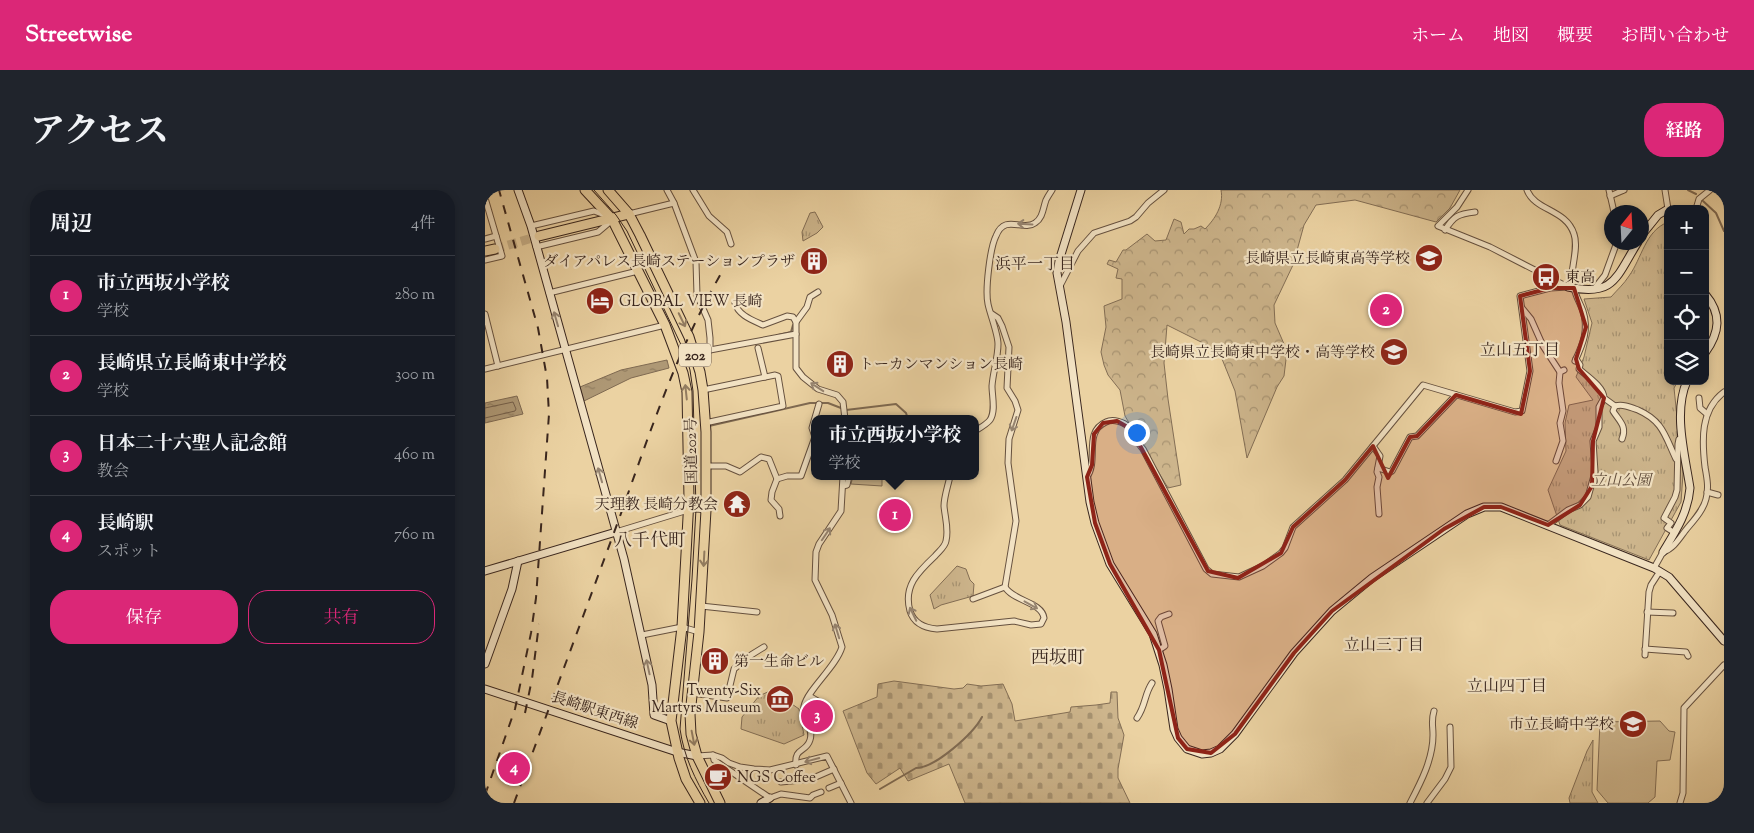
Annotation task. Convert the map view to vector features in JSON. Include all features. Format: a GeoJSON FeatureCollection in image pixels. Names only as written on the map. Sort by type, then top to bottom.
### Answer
{"type":"FeatureCollection","features":[{"type":"Feature","properties":{"kind":"highway","name":"国道202号"},"geometry":{"type":"LineString","coordinates":[[585,190],[612,219],[665,325],[683,373],[687,392],[689,499],[682,627],[671,722],[677,752],[686,779],[700,803]]}},
{"type":"Feature","properties":{"kind":"highway","name":"国道202号"},"geometry":{"type":"LineString","coordinates":[[608,190],[629,214],[689,337],[703,390],[706,510],[699,632],[690,714],[691,734],[697,756],[720,803]]}},
{"type":"Feature","properties":{"kind":"highway"},"geometry":{"type":"LineString","coordinates":[[539,236],[629,214]]}},
{"type":"Feature","properties":{"kind":"highway"},"geometry":{"type":"LineString","coordinates":[[485,251],[495,249]]}},
{"type":"Feature","properties":{"kind":"street"},"geometry":{"type":"LineString","coordinates":[[518,190],[531,226],[624,559],[652,685],[654,715],[671,722]]}},
{"type":"Feature","properties":{"kind":"street"},"geometry":{"type":"LineString","coordinates":[[667,190],[697,262],[697,295],[707,320],[710,350]]}},
{"type":"Feature","properties":{"kind":"street"},"geometry":{"type":"LineString","coordinates":[[693,190],[709,216],[727,232],[731,244]]}},
{"type":"Feature","properties":{"kind":"street"},"geometry":{"type":"LineString","coordinates":[[979,428],[990,421],[993,414],[992,386],[998,342],[987,301],[991,251],[996,235],[1007,224],[1031,225],[1037,222],[1041,217],[1047,198],[1053,190]]}},
{"type":"Feature","properties":{"kind":"street"},"geometry":{"type":"LineString","coordinates":[[1081,190],[1058,268],[1095,523],[1110,564],[1153,634],[1169,688],[1174,730],[1177,738],[1187,749],[1203,754],[1219,749],[1235,734],[1294,653],[1332,611],[1365,583],[1444,529],[1479,508],[1501,507],[1657,569],[1669,577],[1724,641]]}},
{"type":"Feature","properties":{"kind":"street"},"geometry":{"type":"LineString","coordinates":[[1060,286],[1078,251],[1093,233],[1130,221],[1164,190]]}},
{"type":"Feature","properties":{"kind":"street"},"geometry":{"type":"LineString","coordinates":[[1468,190],[1457,207],[1438,226],[1490,247],[1571,288]]}},
{"type":"Feature","properties":{"kind":"street"},"geometry":{"type":"LineString","coordinates":[[1527,190],[1529,194],[1548,210],[1564,217],[1575,234],[1576,245],[1571,267],[1571,288],[1583,311],[1586,327],[1583,345],[1575,360],[1580,365],[1579,369],[1604,394],[1604,398],[1615,406]]}},
{"type":"Feature","properties":{"kind":"street"},"geometry":{"type":"LineString","coordinates":[[1609,190],[1612,205]]}},
{"type":"Feature","properties":{"kind":"street"},"geometry":{"type":"LineString","coordinates":[[1610,196],[1624,190]]}},
{"type":"Feature","properties":{"kind":"street"},"geometry":{"type":"LineString","coordinates":[[1665,190],[1667,205]]}},
{"type":"Feature","properties":{"kind":"street"},"geometry":{"type":"LineString","coordinates":[[1697,205],[1702,196],[1710,190]]}},
{"type":"Feature","properties":{"kind":"street"},"geometry":{"type":"LineString","coordinates":[[485,198],[502,256],[485,260]]}},
{"type":"Feature","properties":{"kind":"street"},"geometry":{"type":"LineString","coordinates":[[629,214],[674,203]]}},
{"type":"Feature","properties":{"kind":"street"},"geometry":{"type":"LineString","coordinates":[[531,226],[594,210],[612,219],[599,232],[536,247]]}},
{"type":"Feature","properties":{"kind":"street"},"geometry":{"type":"LineString","coordinates":[[1649,226],[1657,215],[1664,211]]}},
{"type":"Feature","properties":{"kind":"street"},"geometry":{"type":"LineString","coordinates":[[1445,230],[1451,221],[1460,214],[1475,212]]}},
{"type":"Feature","properties":{"kind":"street"},"geometry":{"type":"LineString","coordinates":[[485,239],[496,236]]}},
{"type":"Feature","properties":{"kind":"street"},"geometry":{"type":"LineString","coordinates":[[1594,289],[1605,275],[1614,250]]}},
{"type":"Feature","properties":{"kind":"street"},"geometry":{"type":"LineString","coordinates":[[1087,477],[1093,466],[1092,442],[1097,429],[1109,420],[1125,425],[1131,429],[1136,442],[1143,449],[1206,569],[1212,574],[1237,577],[1263,566],[1281,553],[1285,548],[1293,527],[1345,480],[1423,385],[1515,412],[1522,410],[1530,371],[1520,296],[1550,288],[1594,289],[1605,287],[1613,282],[1633,250]]}},
{"type":"Feature","properties":{"kind":"street"},"geometry":{"type":"LineString","coordinates":[[549,293],[638,271]]}},
{"type":"Feature","properties":{"kind":"street"},"geometry":{"type":"LineString","coordinates":[[796,322],[807,307],[810,297],[819,292]]}},
{"type":"Feature","properties":{"kind":"street"},"geometry":{"type":"LineString","coordinates":[[1706,295],[1715,309],[1718,329],[1709,347]]}},
{"type":"Feature","properties":{"kind":"street"},"geometry":{"type":"LineString","coordinates":[[735,303],[737,309],[744,316],[763,325],[787,316],[793,317],[796,322],[795,368],[818,389],[837,395],[843,402],[845,415]]}},
{"type":"Feature","properties":{"kind":"street"},"geometry":{"type":"LineString","coordinates":[[1522,307],[1531,318],[1543,346],[1562,371],[1559,383],[1563,411],[1560,424],[1563,441],[1556,461]]}},
{"type":"Feature","properties":{"kind":"street"},"geometry":{"type":"LineString","coordinates":[[485,314],[498,366]]}},
{"type":"Feature","properties":{"kind":"street"},"geometry":{"type":"LineString","coordinates":[[949,480],[944,506],[948,529],[946,542],[943,548],[919,571],[910,586],[909,601],[914,619],[919,624],[937,629],[1014,621],[1031,625],[1041,624],[1044,618],[1042,612],[1011,594],[1005,586],[1016,521],[1008,463],[1009,439],[1018,410],[1007,388],[1009,347],[998,318],[992,314]]}},
{"type":"Feature","properties":{"kind":"street"},"geometry":{"type":"LineString","coordinates":[[485,369],[564,348],[665,325]]}},
{"type":"Feature","properties":{"kind":"street"},"geometry":{"type":"LineString","coordinates":[[695,355],[710,350],[796,334]]}},
{"type":"Feature","properties":{"kind":"street"},"geometry":{"type":"LineString","coordinates":[[758,348],[765,377]]}},
{"type":"Feature","properties":{"kind":"street"},"geometry":{"type":"LineString","coordinates":[[703,390],[775,375],[778,376],[783,406],[705,423]]}},
{"type":"Feature","properties":{"kind":"street"},"geometry":{"type":"LineString","coordinates":[[1686,385],[1680,402],[1690,488],[1689,496],[1686,510],[1663,552],[1651,585],[1647,612],[1645,652],[1686,652],[1688,656]]}},
{"type":"Feature","properties":{"kind":"street"},"geometry":{"type":"LineString","coordinates":[[1663,552],[1669,550],[1698,515],[1704,504],[1707,492],[1703,446],[1707,414],[1711,405],[1724,392]]}},
{"type":"Feature","properties":{"kind":"street"},"geometry":{"type":"LineString","coordinates":[[1379,468],[1390,472],[1410,437],[1417,436],[1456,394]]}},
{"type":"Feature","properties":{"kind":"street"},"geometry":{"type":"LineString","coordinates":[[1548,525],[1568,510],[1580,505],[1588,497],[1595,472],[1593,441],[1599,427],[1599,407],[1604,398]]}},
{"type":"Feature","properties":{"kind":"street"},"geometry":{"type":"LineString","coordinates":[[1699,398],[1700,408],[1707,414]]}},
{"type":"Feature","properties":{"kind":"street"},"geometry":{"type":"LineString","coordinates":[[816,415],[819,404]]}},
{"type":"Feature","properties":{"kind":"street"},"geometry":{"type":"LineString","coordinates":[[1615,406],[1621,404],[1634,408],[1649,414],[1656,420],[1677,460]]}},
{"type":"Feature","properties":{"kind":"street"},"geometry":{"type":"LineString","coordinates":[[1615,406],[1613,411],[1623,423],[1622,439]]}},
{"type":"Feature","properties":{"kind":"street"},"geometry":{"type":"LineString","coordinates":[[1675,533],[1667,528],[1671,523],[1664,518],[1675,497],[1678,444],[1679,439],[1683,438]]}},
{"type":"Feature","properties":{"kind":"street"},"geometry":{"type":"LineString","coordinates":[[1373,446],[1380,456],[1377,472],[1379,477],[1377,487],[1379,514]]}},
{"type":"Feature","properties":{"kind":"street"},"geometry":{"type":"LineString","coordinates":[[777,479],[787,476],[801,476],[811,448]]}},
{"type":"Feature","properties":{"kind":"street"},"geometry":{"type":"LineString","coordinates":[[705,466],[726,466],[740,472],[761,457],[769,459],[777,479],[771,500],[779,509],[779,516]]}},
{"type":"Feature","properties":{"kind":"street"},"geometry":{"type":"LineString","coordinates":[[796,765],[795,757],[798,751],[808,745],[811,737],[804,713],[804,706],[809,696],[831,668],[842,647],[832,615],[815,580],[816,552],[819,544],[841,511],[843,480]]}},
{"type":"Feature","properties":{"kind":"street"},"geometry":{"type":"LineString","coordinates":[[843,486],[847,485],[848,480]]}},
{"type":"Feature","properties":{"kind":"street"},"geometry":{"type":"LineString","coordinates":[[1707,492],[1718,495]]}},
{"type":"Feature","properties":{"kind":"street"},"geometry":{"type":"LineString","coordinates":[[485,570],[688,510],[706,510]]}},
{"type":"Feature","properties":{"kind":"street"},"geometry":{"type":"LineString","coordinates":[[485,664],[512,589],[518,561]]}},
{"type":"Feature","properties":{"kind":"street"},"geometry":{"type":"LineString","coordinates":[[973,599],[1005,586]]}},
{"type":"Feature","properties":{"kind":"street"},"geometry":{"type":"LineString","coordinates":[[701,606],[757,612]]}},
{"type":"Feature","properties":{"kind":"street"},"geometry":{"type":"LineString","coordinates":[[1647,612],[1673,613]]}},
{"type":"Feature","properties":{"kind":"street"},"geometry":{"type":"LineString","coordinates":[[1159,650],[1165,646],[1157,621],[1169,614]]}},
{"type":"Feature","properties":{"kind":"street"},"geometry":{"type":"LineString","coordinates":[[642,635],[682,627],[699,632]]}},
{"type":"Feature","properties":{"kind":"street"},"geometry":{"type":"LineString","coordinates":[[692,693],[727,698],[734,669],[764,647]]}},
{"type":"Feature","properties":{"kind":"street"},"geometry":{"type":"LineString","coordinates":[[1680,803],[1683,793],[1684,708],[1724,665]]}},
{"type":"Feature","properties":{"kind":"street"},"geometry":{"type":"LineString","coordinates":[[1137,718],[1144,708],[1147,690],[1152,683]]}},
{"type":"Feature","properties":{"kind":"street","name":"長崎駅東西線"},"geometry":{"type":"LineString","coordinates":[[485,689],[677,752],[697,756]]}},
{"type":"Feature","properties":{"kind":"street"},"geometry":{"type":"LineString","coordinates":[[809,696],[823,704]]}},
{"type":"Feature","properties":{"kind":"street"},"geometry":{"type":"LineString","coordinates":[[1409,803],[1418,788],[1429,761],[1433,735],[1431,722],[1434,711]]}},
{"type":"Feature","properties":{"kind":"street"},"geometry":{"type":"LineString","coordinates":[[1427,803],[1445,779],[1451,767],[1450,727]]}},
{"type":"Feature","properties":{"kind":"street"},"geometry":{"type":"LineString","coordinates":[[713,755],[714,760],[770,798]]}},
{"type":"Feature","properties":{"kind":"street"},"geometry":{"type":"LineString","coordinates":[[697,756],[713,755],[740,767],[770,770],[827,756],[851,803]]}},
{"type":"Feature","properties":{"kind":"street"},"geometry":{"type":"LineString","coordinates":[[781,782],[811,779],[834,769]]}},
{"type":"Feature","properties":{"kind":"street"},"geometry":{"type":"LineString","coordinates":[[829,788],[841,783]]}},
{"type":"Feature","properties":{"kind":"street"},"geometry":{"type":"LineString","coordinates":[[761,803],[781,794],[810,801],[813,795],[821,792]]}},
{"type":"Feature","properties":{"kind":"highlighted area"},"geometry":{"type":"Polygon","coordinates":[[[1550,288],[1574,288],[1586,327],[1576,359],[1579,369],[1604,398],[1593,441],[1592,486],[1580,505],[1548,525],[1501,507],[1484,507],[1444,529],[1332,611],[1294,653],[1235,734],[1211,753],[1187,749],[1178,738],[1159,650],[1110,564],[1095,523],[1087,477],[1092,465],[1094,434],[1103,423],[1117,421],[1131,429],[1208,571],[1238,578],[1281,553],[1293,527],[1345,480],[1373,446],[1388,478],[1410,437],[1417,436],[1456,395],[1521,414],[1530,371],[1520,296],[1550,288]]]}},
{"type":"Feature","properties":{"kind":"green space"},"geometry":{"type":"Polygon","coordinates":[[[1221,190],[1460,190],[1450,208],[1436,222],[1355,200],[1316,205],[1304,225],[1293,265],[1274,305],[1275,323],[1287,351],[1284,376],[1277,387],[1247,458],[1235,391],[1220,354],[1167,325],[1164,363],[1181,485],[1168,488],[1125,416],[1120,390],[1108,375],[1104,365],[1101,352],[1106,327],[1104,306],[1122,299],[1122,279],[1116,278],[1118,269],[1107,264],[1109,260],[1116,262],[1123,250],[1126,250],[1147,234],[1155,241],[1166,240],[1174,219],[1181,222],[1184,234],[1189,229],[1201,226],[1205,229],[1218,211],[1222,196],[1221,190]]]}},
{"type":"Feature","properties":{"kind":"green space"},"geometry":{"type":"Polygon","coordinates":[[[815,212],[823,227],[803,241],[802,232],[810,213],[815,212]]]}},
{"type":"Feature","properties":{"kind":"green space","name":"立山公園"},"geometry":{"type":"Polygon","coordinates":[[[1664,224],[1664,385],[1676,385],[1674,388],[1683,474],[1681,502],[1649,560],[1560,525],[1548,490],[1566,451],[1565,423],[1569,405],[1593,400],[1576,377],[1584,357],[1592,323],[1584,299],[1611,297],[1629,276],[1643,250],[1649,250],[1649,238],[1664,224]]]}},
{"type":"Feature","properties":{"kind":"green space"},"geometry":{"type":"Polygon","coordinates":[[[852,480],[882,480],[882,486],[851,484],[852,480]]]}},
{"type":"Feature","properties":{"kind":"green space"},"geometry":{"type":"Polygon","coordinates":[[[957,566],[966,569],[970,580],[974,584],[973,596],[941,605],[934,609],[930,595],[957,566]]]}},
{"type":"Feature","properties":{"kind":"green space"},"geometry":{"type":"Polygon","coordinates":[[[894,681],[954,689],[963,688],[967,684],[981,686],[1003,684],[1012,704],[1015,721],[1070,712],[1071,707],[1110,703],[1111,692],[1117,692],[1118,718],[1124,735],[1118,778],[1130,803],[965,803],[949,764],[908,781],[900,768],[876,784],[867,773],[843,711],[877,697],[878,684],[894,681]]]}},
{"type":"Feature","properties":{"kind":"green space"},"geometry":{"type":"Polygon","coordinates":[[[772,690],[799,709],[804,735],[784,744],[741,729],[742,717],[759,696],[772,690]]]}},
{"type":"Feature","properties":{"kind":"green space"},"geometry":{"type":"Polygon","coordinates":[[[1660,721],[1669,731],[1675,732],[1670,760],[1657,761],[1655,797],[1648,803],[1608,803],[1597,790],[1600,722],[1660,721]]]}},
{"type":"Feature","properties":{"kind":"green space"},"geometry":{"type":"Polygon","coordinates":[[[1593,740],[1592,792],[1598,803],[1570,803],[1569,798],[1593,740]]]}},
{"type":"Feature","properties":{"kind":"water"},"geometry":{"type":"Polygon","coordinates":[[[667,360],[669,368],[631,378],[584,401],[580,387],[621,370],[667,360]]]}},
{"type":"Feature","properties":{"kind":"water"},"geometry":{"type":"Polygon","coordinates":[[[517,396],[523,414],[485,423],[485,403],[517,396]]]}},
{"type":"Feature","properties":{"kind":"waterway"},"geometry":{"type":"LineString","coordinates":[[1688,190],[1696,194]]}},
{"type":"Feature","properties":{"kind":"waterway"},"geometry":{"type":"LineString","coordinates":[[1703,201],[1716,213],[1724,231]]}},
{"type":"Feature","properties":{"kind":"waterway"},"geometry":{"type":"LineString","coordinates":[[778,335],[791,332],[793,325]]}},
{"type":"Feature","properties":{"kind":"waterway"},"geometry":{"type":"LineString","coordinates":[[709,426],[810,403],[828,403],[841,408]]}},
{"type":"Feature","properties":{"kind":"waterway"},"geometry":{"type":"LineString","coordinates":[[846,410],[896,404],[907,415]]}},
{"type":"Feature","properties":{"kind":"waterway"},"geometry":{"type":"LineString","coordinates":[[880,789],[916,768],[924,767],[953,749],[971,732],[982,717]]}},
{"type":"Feature","properties":{"kind":"tunnel"},"geometry":{"type":"LineString","coordinates":[[495,249],[539,236]]}},
{"type":"Feature","properties":{"kind":"tram line"},"geometry":{"type":"LineString","coordinates":[[594,190],[627,231],[684,351],[690,370],[693,391],[696,509],[680,729],[684,749],[691,768],[709,803]]}},
{"type":"Feature","properties":{"kind":"railway"},"geometry":{"type":"LineString","coordinates":[[485,795],[515,709],[531,633],[536,598],[549,414],[547,378],[538,328],[499,190]]}},
{"type":"Feature","properties":{"kind":"railway"},"geometry":{"type":"LineString","coordinates":[[514,803],[654,421],[694,326],[726,265]]}},
{"type":"Feature","properties":{"kind":"railway"},"geometry":{"type":"LineString","coordinates":[[525,713],[532,679],[539,624]]}},
{"type":"Feature","properties":{"kind":"place","name":"長崎県立長崎東高等学校"},"geometry":{"type":"Point","coordinates":[1429,258]}},
{"type":"Feature","properties":{"kind":"place","name":"ダイアパレス長崎ステーションプラザ"},"geometry":{"type":"Point","coordinates":[814,261]}},
{"type":"Feature","properties":{"kind":"place","name":"東高"},"geometry":{"type":"Point","coordinates":[1546,277]}},
{"type":"Feature","properties":{"kind":"place","name":"GLOBAL VIEW 長崎"},"geometry":{"type":"Point","coordinates":[600,301]}},
{"type":"Feature","properties":{"kind":"place","name":"長崎県立長崎東中学校"},"geometry":{"type":"Point","coordinates":[1386,310]}},
{"type":"Feature","properties":{"kind":"place","name":"長崎県立長崎東中学校・高等学校"},"geometry":{"type":"Point","coordinates":[1394,352]}},
{"type":"Feature","properties":{"kind":"place","name":"トーカンマンション長崎"},"geometry":{"type":"Point","coordinates":[840,364]}},
{"type":"Feature","properties":{"kind":"place","name":"天理教 長崎分教会"},"geometry":{"type":"Point","coordinates":[737,504]}},
{"type":"Feature","properties":{"kind":"place","name":"市立西坂小学校"},"geometry":{"type":"Point","coordinates":[895,515]}},
{"type":"Feature","properties":{"kind":"place","name":"第一生命ビル"},"geometry":{"type":"Point","coordinates":[715,661]}},
{"type":"Feature","properties":{"kind":"place","name":"Twenty-Six Martyrs Museum"},"geometry":{"type":"Point","coordinates":[780,699]}},
{"type":"Feature","properties":{"kind":"place","name":"日本二十六聖人記念館"},"geometry":{"type":"Point","coordinates":[817,716]}},
{"type":"Feature","properties":{"kind":"place","name":"市立長崎中学校"},"geometry":{"type":"Point","coordinates":[1633,724]}},
{"type":"Feature","properties":{"kind":"place","name":"長崎駅"},"geometry":{"type":"Point","coordinates":[514,768]}},
{"type":"Feature","properties":{"kind":"place","name":"NGS Coffee"},"geometry":{"type":"Point","coordinates":[718,777]}},
{"type":"Feature","properties":{"kind":"district","name":"浜平一丁目"},"geometry":{"type":"Point","coordinates":[1035,263]}},
{"type":"Feature","properties":{"kind":"district","name":"立山五丁目"},"geometry":{"type":"Point","coordinates":[1520,349]}},
{"type":"Feature","properties":{"kind":"district","name":"八千代町"},"geometry":{"type":"Point","coordinates":[650,540]}},
{"type":"Feature","properties":{"kind":"district","name":"立山三丁目"},"geometry":{"type":"Point","coordinates":[1384,644]}},
{"type":"Feature","properties":{"kind":"district","name":"西坂町"},"geometry":{"type":"Point","coordinates":[1058,657]}},
{"type":"Feature","properties":{"kind":"district","name":"立山四丁目"},"geometry":{"type":"Point","coordinates":[1507,685]}}]}
